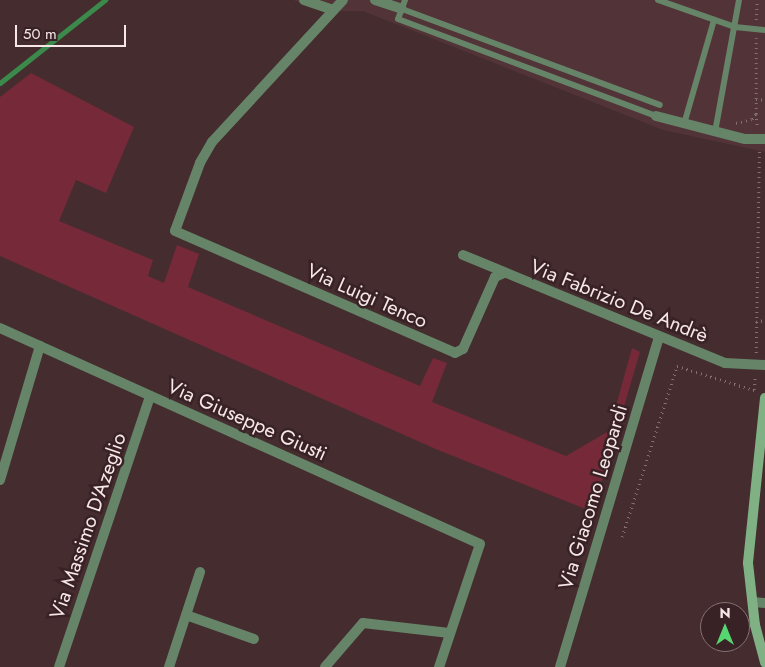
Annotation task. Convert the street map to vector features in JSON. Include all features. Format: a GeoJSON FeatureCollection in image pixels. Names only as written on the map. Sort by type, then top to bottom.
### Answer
{"type":"FeatureCollection","features":[{"type":"Feature","properties":{"kind":"street"},"geometry":{"type":"LineString","coordinates":[[304,0],[333,10],[342,0]]}},
{"type":"Feature","properties":{"kind":"street"},"geometry":{"type":"LineString","coordinates":[[375,0],[402,9]]}},
{"type":"Feature","properties":{"kind":"street","name":"Via Luigi Tenco"},"geometry":{"type":"LineString","coordinates":[[333,10],[212,142],[200,163],[175,231],[455,353],[464,349],[495,277],[504,273]]}},
{"type":"Feature","properties":{"kind":"street"},"geometry":{"type":"LineString","coordinates":[[656,116],[745,139],[762,139]]}},
{"type":"Feature","properties":{"kind":"street","name":"Via Fabrizio De Andrè"},"geometry":{"type":"LineString","coordinates":[[463,256],[725,363],[760,365]]}},
{"type":"Feature","properties":{"kind":"street","name":"Via Giuseppe Giusti"},"geometry":{"type":"LineString","coordinates":[[0,328],[480,544],[449,633]]}},
{"type":"Feature","properties":{"kind":"street","name":"Via Giacomo Leopardi"},"geometry":{"type":"LineString","coordinates":[[560,667],[659,337]]}},
{"type":"Feature","properties":{"kind":"street"},"geometry":{"type":"LineString","coordinates":[[0,480],[40,346]]}},
{"type":"Feature","properties":{"kind":"street","name":"Via Massimo D'Azeglio"},"geometry":{"type":"LineString","coordinates":[[59,667],[150,396]]}},
{"type":"Feature","properties":{"kind":"street"},"geometry":{"type":"LineString","coordinates":[[765,398],[760,494],[748,563],[753,602],[765,663]]}},
{"type":"Feature","properties":{"kind":"street"},"geometry":{"type":"LineString","coordinates":[[169,667],[200,572]]}},
{"type":"Feature","properties":{"kind":"street"},"geometry":{"type":"LineString","coordinates":[[753,602],[765,603]]}},
{"type":"Feature","properties":{"kind":"street"},"geometry":{"type":"LineString","coordinates":[[186,615],[254,638]]}},
{"type":"Feature","properties":{"kind":"street"},"geometry":{"type":"LineString","coordinates":[[325,667],[363,623],[449,633],[439,667]]}},
{"type":"Feature","properties":{"kind":"lane"},"geometry":{"type":"LineString","coordinates":[[658,0],[735,27],[765,30]]}},
{"type":"Feature","properties":{"kind":"lane"},"geometry":{"type":"LineString","coordinates":[[715,132],[739,0]]}},
{"type":"Feature","properties":{"kind":"lane"},"geometry":{"type":"LineString","coordinates":[[402,9],[660,105]]}},
{"type":"Feature","properties":{"kind":"lane"},"geometry":{"type":"LineString","coordinates":[[402,9],[656,116]]}},
{"type":"Feature","properties":{"kind":"lane"},"geometry":{"type":"LineString","coordinates":[[684,124],[714,20]]}},
{"type":"Feature","properties":{"kind":"path"},"geometry":{"type":"LineString","coordinates":[[622,537],[677,366],[754,390],[760,365],[756,322],[762,139],[756,114],[757,0]]}},
{"type":"Feature","properties":{"kind":"path"},"geometry":{"type":"LineString","coordinates":[[756,99],[765,100]]}},
{"type":"Feature","properties":{"kind":"path"},"geometry":{"type":"LineString","coordinates":[[718,116],[743,122],[756,114]]}},
{"type":"Feature","properties":{"kind":"path"},"geometry":{"type":"LineString","coordinates":[[756,322],[765,320]]}},
{"type":"Feature","properties":{"kind":"shaded area"},"geometry":{"type":"Polygon","coordinates":[[[293,0],[765,0],[765,152],[663,130],[363,11],[322,11],[293,0]]]}},
{"type":"Feature","properties":{"kind":"shaded area"},"geometry":{"type":"Polygon","coordinates":[[[31,73],[134,127],[106,193],[76,180],[59,221],[153,260],[148,276],[164,283],[177,245],[199,254],[188,287],[420,386],[433,358],[447,363],[432,402],[566,456],[609,431],[632,348],[640,352],[593,512],[438,450],[0,256],[0,97],[31,73]]]}},
{"type":"Feature","properties":{"kind":"waterway"},"geometry":{"type":"LineString","coordinates":[[0,83],[105,0]]}}]}
